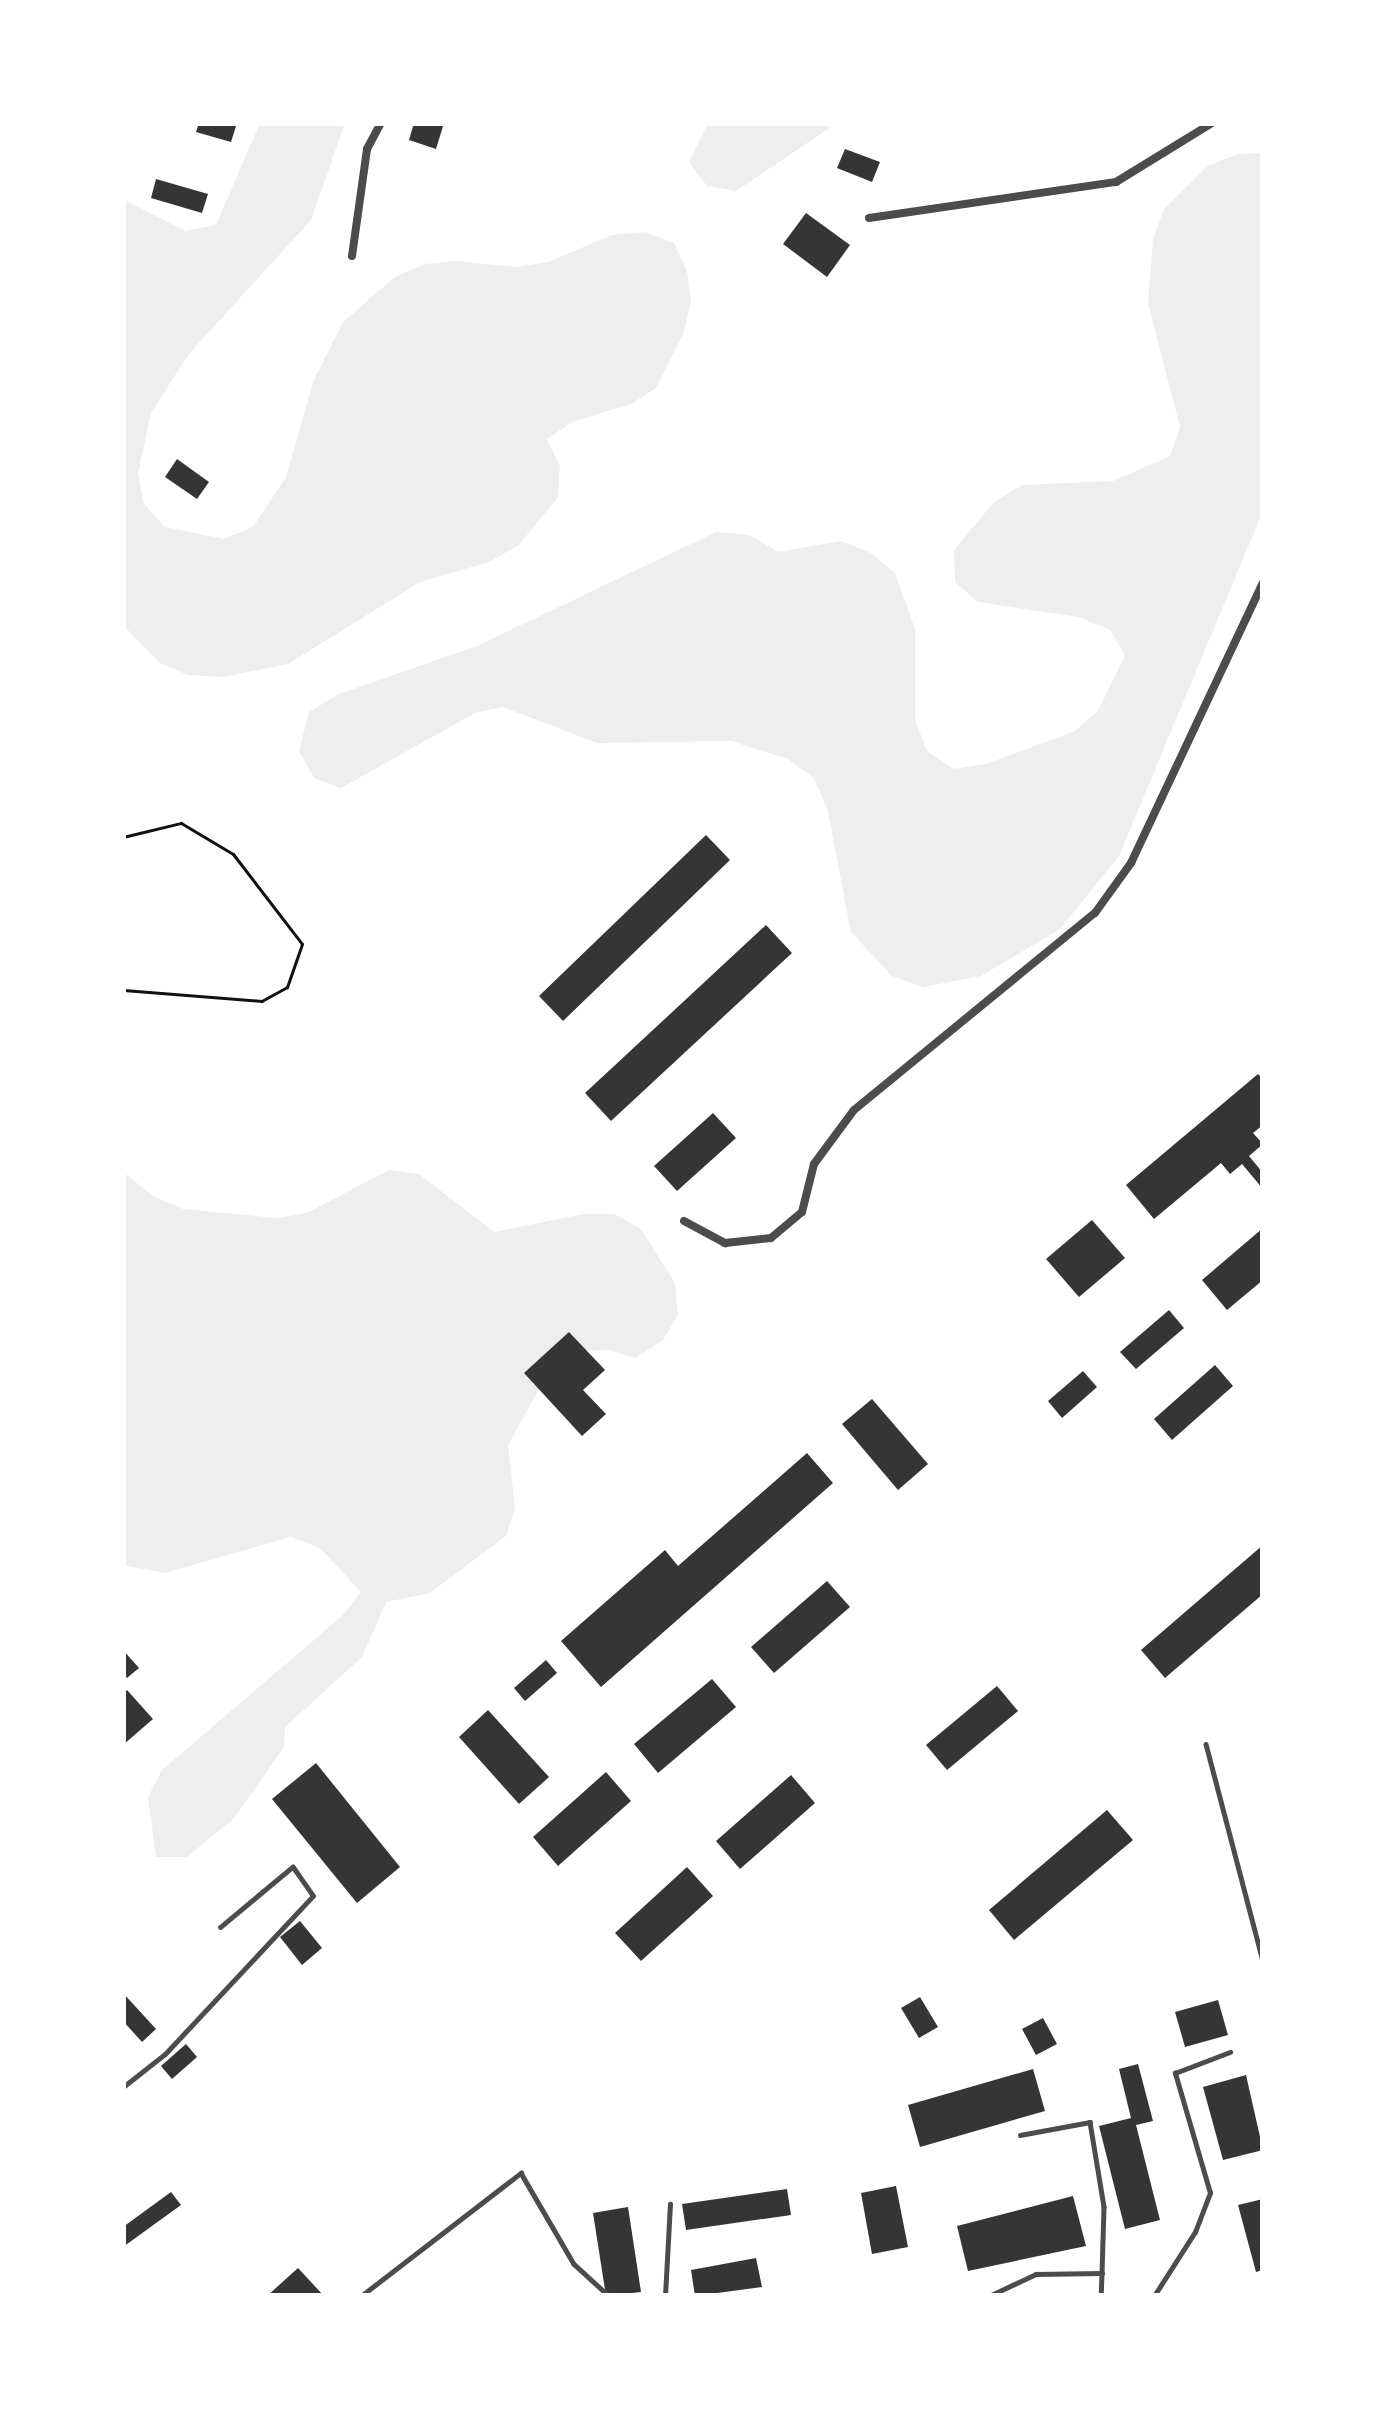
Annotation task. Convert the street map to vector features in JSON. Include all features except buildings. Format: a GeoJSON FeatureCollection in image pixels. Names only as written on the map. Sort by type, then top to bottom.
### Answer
{"type":"FeatureCollection","features":[{"type":"Feature","properties":{"kind":"street"},"geometry":{"type":"LineString","coordinates":[[352,256],[367,149],[381,123]]}},
{"type":"Feature","properties":{"kind":"street"},"geometry":{"type":"LineString","coordinates":[[869,218],[1116,182],[1212,123]]}},
{"type":"Feature","properties":{"kind":"street"},"geometry":{"type":"LineString","coordinates":[[684,1221],[725,1243],[771,1238],[802,1212],[814,1164],[854,1110],[1095,913],[1131,862],[1263,584]]}},
{"type":"Feature","properties":{"kind":"lane"},"geometry":{"type":"LineString","coordinates":[[1206,1744],[1263,1962]]}},
{"type":"Feature","properties":{"kind":"lane"},"geometry":{"type":"LineString","coordinates":[[123,2086],[165,2054],[313,1896],[293,1867],[221,1927]]}},
{"type":"Feature","properties":{"kind":"lane"},"geometry":{"type":"LineString","coordinates":[[1154,2296],[1195,2232],[1210,2193],[1175,2073],[1230,2052]]}},
{"type":"Feature","properties":{"kind":"lane"},"geometry":{"type":"LineString","coordinates":[[1020,2135],[1090,2122],[1104,2207],[1101,2296]]}},
{"type":"Feature","properties":{"kind":"lane"},"geometry":{"type":"LineString","coordinates":[[362,2296],[520,2173],[574,2264],[609,2296]]}},
{"type":"Feature","properties":{"kind":"lane"},"geometry":{"type":"LineString","coordinates":[[665,2296],[670,2204]]}},
{"type":"Feature","properties":{"kind":"lane"},"geometry":{"type":"LineString","coordinates":[[989,2296],[1036,2274],[1102,2273]]}},
{"type":"Feature","properties":{"kind":"path"},"geometry":{"type":"LineString","coordinates":[[123,837],[181,823],[233,854],[302,944],[287,987],[262,1001],[123,990]]}},
{"type":"Feature","properties":{"kind":"shaded area"},"geometry":{"type":"Polygon","coordinates":[[[260,123],[345,123],[311,220],[188,355],[151,413],[138,473],[144,504],[165,527],[224,539],[253,527],[286,477],[313,382],[343,322],[395,277],[425,264],[456,261],[516,267],[548,262],[612,235],[645,232],[674,243],[687,271],[691,301],[684,332],[656,388],[631,404],[572,422],[547,439],[560,466],[558,497],[519,545],[489,562],[420,582],[288,664],[223,677],[188,675],[160,663],[123,625],[123,199],[185,231],[216,225],[260,123]]]}},
{"type":"Feature","properties":{"kind":"shaded area"},"geometry":{"type":"Polygon","coordinates":[[[708,123],[837,123],[736,191],[707,186],[689,162],[708,123]]]}},
{"type":"Feature","properties":{"kind":"shaded area"},"geometry":{"type":"Polygon","coordinates":[[[1263,153],[1263,511],[1119,856],[1060,929],[981,976],[923,987],[892,976],[851,932],[827,807],[813,777],[788,759],[731,741],[597,743],[503,707],[475,713],[341,788],[314,778],[299,751],[309,712],[339,694],[477,646],[716,532],[750,535],[778,552],[841,541],[871,553],[895,573],[915,629],[915,720],[927,751],[954,769],[986,764],[1075,731],[1098,711],[1125,655],[1110,630],[1079,617],[978,602],[955,582],[954,550],[994,502],[1022,485],[1113,481],[1170,456],[1180,427],[1148,303],[1153,239],[1164,209],[1208,166],[1238,154],[1263,153]]]}},
{"type":"Feature","properties":{"kind":"shaded area"},"geometry":{"type":"Polygon","coordinates":[[[389,1170],[419,1174],[494,1232],[583,1214],[614,1214],[641,1229],[675,1283],[678,1315],[663,1340],[636,1358],[608,1350],[578,1351],[552,1366],[508,1445],[515,1508],[506,1536],[430,1593],[386,1602],[362,1657],[285,1727],[284,1747],[234,1818],[187,1857],[156,1857],[148,1797],[162,1770],[342,1616],[361,1592],[320,1548],[291,1537],[165,1573],[123,1565],[123,1172],[153,1196],[183,1209],[277,1218],[307,1213],[389,1170]]]}}]}
